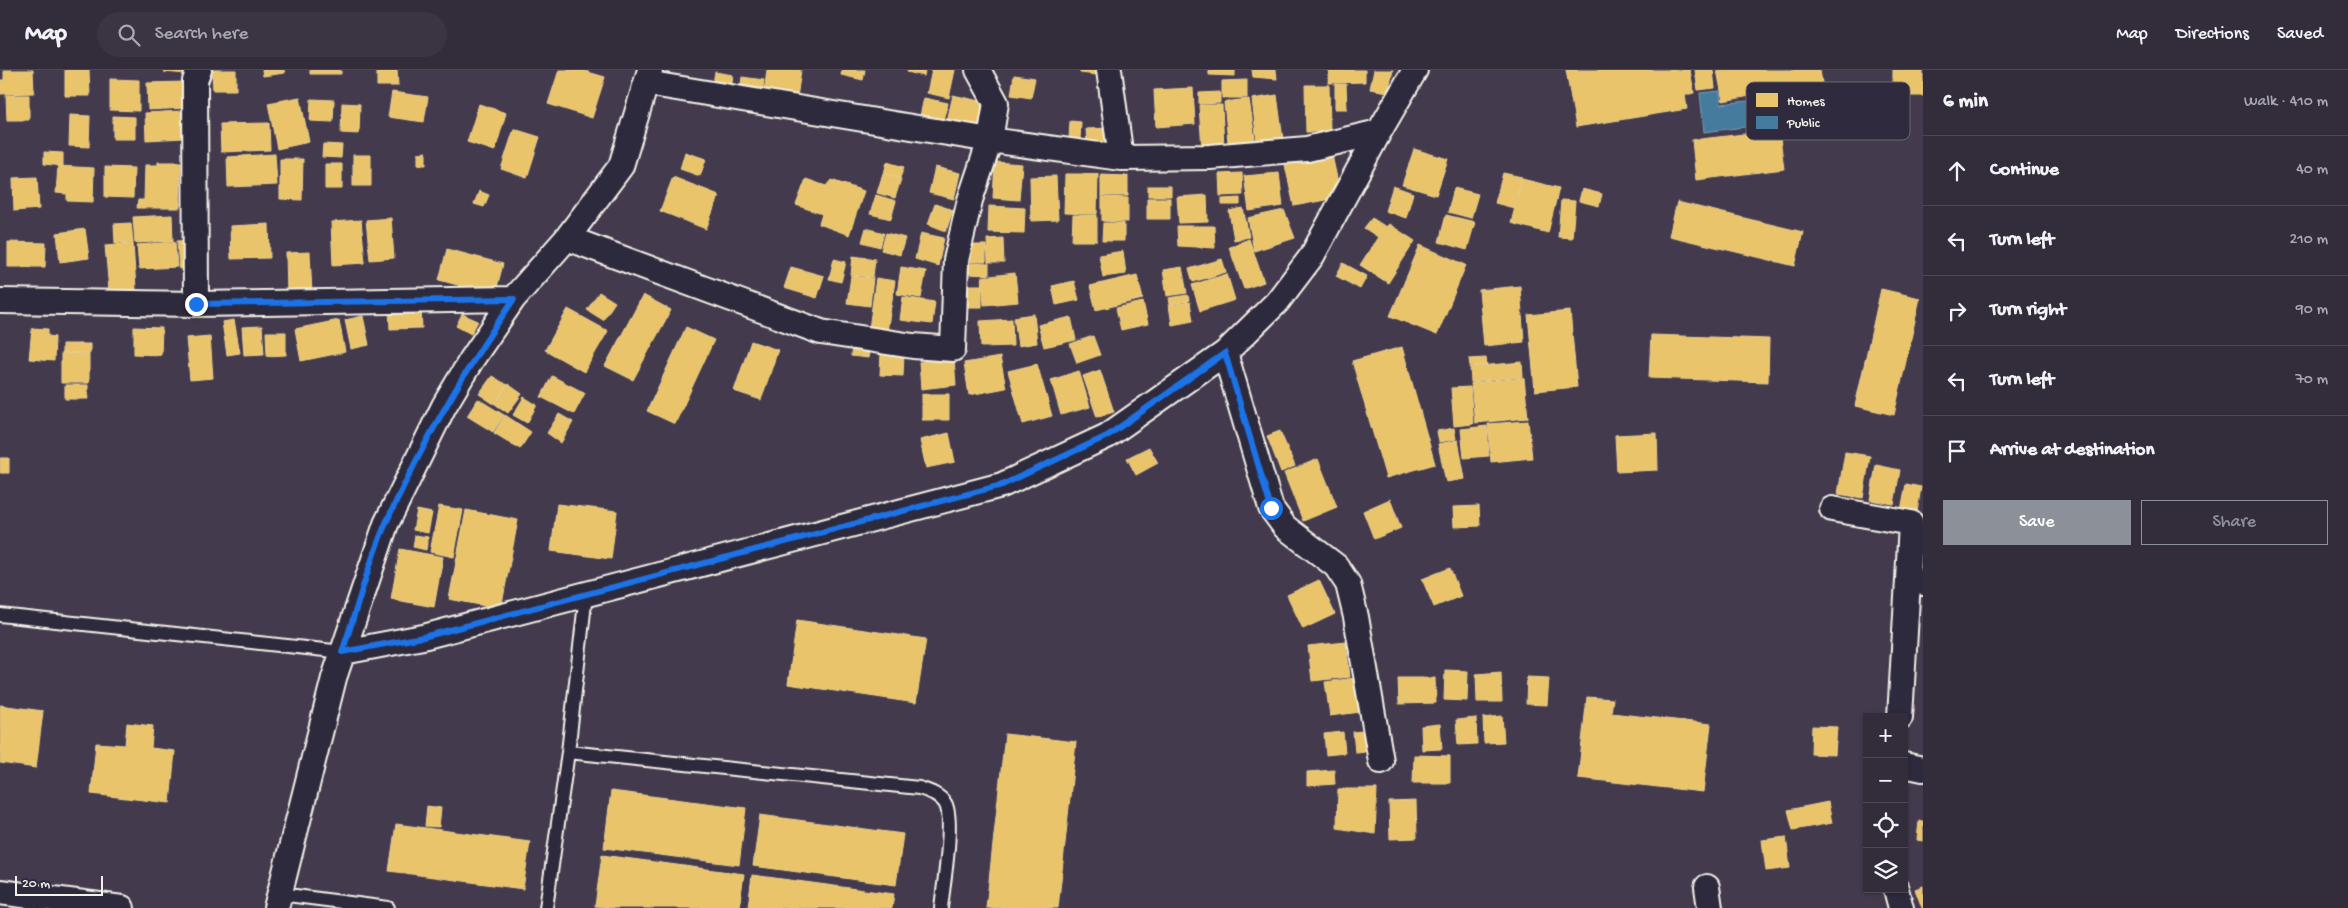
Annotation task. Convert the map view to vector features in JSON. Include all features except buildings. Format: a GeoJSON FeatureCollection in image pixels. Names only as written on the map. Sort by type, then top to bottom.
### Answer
{"type":"FeatureCollection","features":[{"type":"Feature","properties":{"kind":"street"},"geometry":{"type":"LineString","coordinates":[[196,304],[195,81],[199,70]]}},
{"type":"Feature","properties":{"kind":"street"},"geometry":{"type":"LineString","coordinates":[[567,238],[821,332],[913,346],[953,348],[956,260],[970,200],[990,140],[996,103],[978,70]]}},
{"type":"Feature","properties":{"kind":"street"},"geometry":{"type":"LineString","coordinates":[[1109,70],[1121,158]]}},
{"type":"Feature","properties":{"kind":"street"},"geometry":{"type":"LineString","coordinates":[[342,652],[423,637],[1002,485],[1107,436],[1225,353],[1277,302],[1312,256],[1415,70]]}},
{"type":"Feature","properties":{"kind":"street"},"geometry":{"type":"LineString","coordinates":[[278,901],[342,652],[386,524],[444,406],[472,359],[514,299],[567,238],[621,166],[648,77],[990,140],[1121,158],[1210,157],[1306,149],[1379,132]]}},
{"type":"Feature","properties":{"kind":"street"},"geometry":{"type":"LineString","coordinates":[[0,301],[196,304],[514,299]]}},
{"type":"Feature","properties":{"kind":"street"},"geometry":{"type":"LineString","coordinates":[[1225,353],[1271,508],[1285,527],[1336,566],[1348,584],[1356,617],[1381,761]]}},
{"type":"Feature","properties":{"kind":"street"},"geometry":{"type":"LineString","coordinates":[[1832,509],[1911,523],[1916,582],[1900,713]]}},
{"type":"Feature","properties":{"kind":"street"},"geometry":{"type":"LineString","coordinates":[[1908,766],[1923,769]]}},
{"type":"Feature","properties":{"kind":"street"},"geometry":{"type":"LineString","coordinates":[[0,892],[122,908]]}},
{"type":"Feature","properties":{"kind":"street"},"geometry":{"type":"LineString","coordinates":[[1897,893],[1901,908]]}},
{"type":"Feature","properties":{"kind":"lane"},"geometry":{"type":"LineString","coordinates":[[546,908],[568,752],[586,594]]}},
{"type":"Feature","properties":{"kind":"lane"},"geometry":{"type":"LineString","coordinates":[[0,615],[342,652]]}},
{"type":"Feature","properties":{"kind":"lane"},"geometry":{"type":"LineString","coordinates":[[568,752],[919,788],[935,794],[946,804],[950,823],[941,908]]}},
{"type":"Feature","properties":{"kind":"lane"},"geometry":{"type":"LineString","coordinates":[[278,901],[388,908]]}},
{"type":"Feature","properties":{"kind":"route"},"geometry":{"type":"LineString","coordinates":[[196,304],[514,299],[472,359],[444,406],[386,524],[342,652],[423,637],[1002,485],[1107,436],[1225,353],[1271,508]]}}]}
